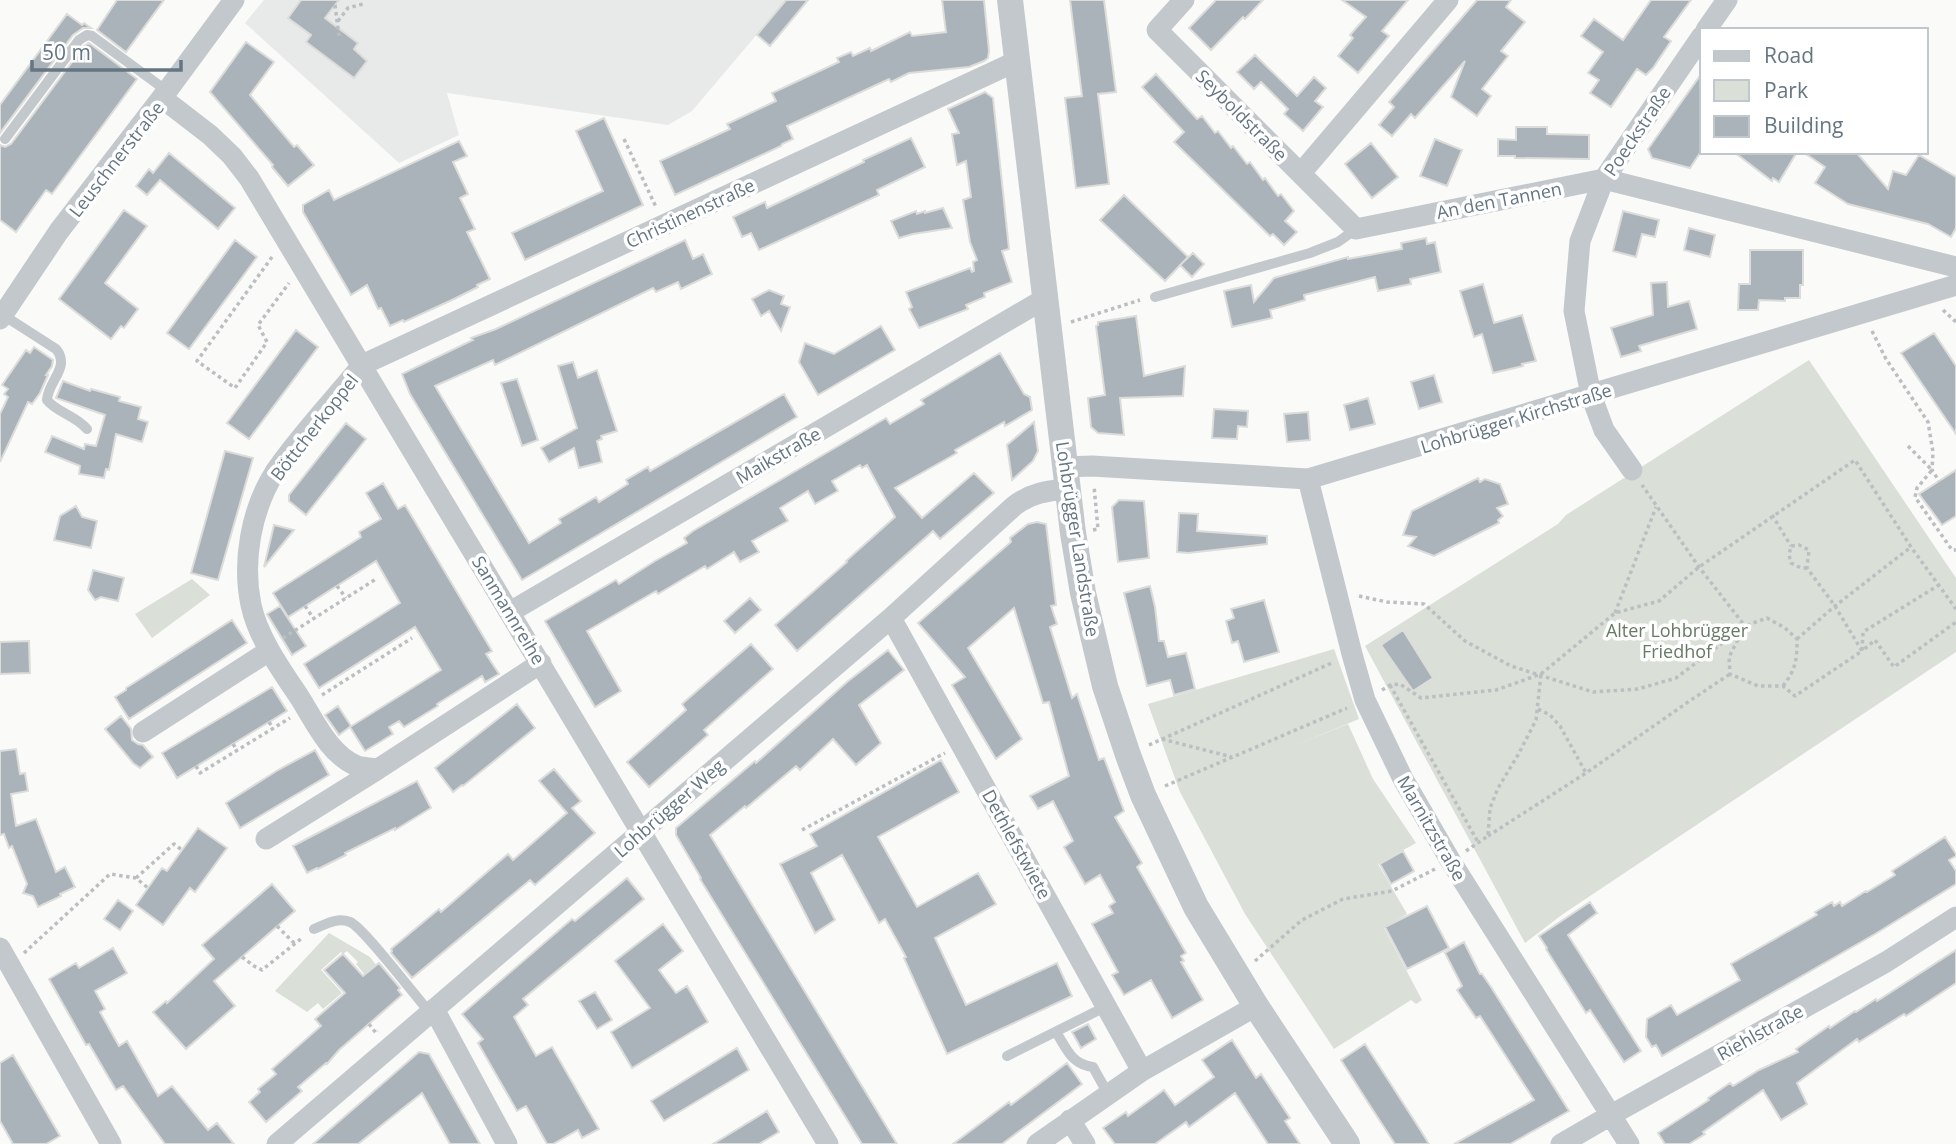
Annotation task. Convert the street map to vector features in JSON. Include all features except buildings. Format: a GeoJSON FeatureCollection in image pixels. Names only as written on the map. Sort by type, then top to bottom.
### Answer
{"type":"FeatureCollection","features":[{"type":"Feature","properties":{"kind":"street","name":"Leuschnerstraße"},"geometry":{"type":"LineString","coordinates":[[2,317],[60,231],[234,0]]}},
{"type":"Feature","properties":{"kind":"street","name":"Lohbrügger Landstraße"},"geometry":{"type":"LineString","coordinates":[[1010,0],[1066,478],[1083,593],[1111,705],[1143,795],[1196,907],[1256,1006],[1347,1144]]}},
{"type":"Feature","properties":{"kind":"street","name":"Seyboldstraße"},"geometry":{"type":"LineString","coordinates":[[1184,0],[1157,30],[1356,229]]}},
{"type":"Feature","properties":{"kind":"street"},"geometry":{"type":"LineString","coordinates":[[1301,173],[1448,0]]}},
{"type":"Feature","properties":{"kind":"street"},"geometry":{"type":"LineString","coordinates":[[1707,28],[1727,0]]}},
{"type":"Feature","properties":{"kind":"street","name":"Poeckstraße"},"geometry":{"type":"LineString","coordinates":[[1632,470],[1604,430],[1591,395],[1574,311],[1580,241],[1605,179],[1700,39]]}},
{"type":"Feature","properties":{"kind":"street","name":"Christinenstraße"},"geometry":{"type":"LineString","coordinates":[[362,365],[1017,61]]}},
{"type":"Feature","properties":{"kind":"street","name":"Sanmannreihe"},"geometry":{"type":"LineString","coordinates":[[165,95],[232,156],[249,178],[828,1144]]}},
{"type":"Feature","properties":{"kind":"street","name":"An den Tannen"},"geometry":{"type":"LineString","coordinates":[[1356,229],[1605,179],[1956,267]]}},
{"type":"Feature","properties":{"kind":"street","name":"Lohbrügger Kirchstraße"},"geometry":{"type":"LineString","coordinates":[[1066,478],[1092,466],[1308,479],[1956,285]]}},
{"type":"Feature","properties":{"kind":"street","name":"Maikstraße"},"geometry":{"type":"LineString","coordinates":[[510,612],[1046,298]]}},
{"type":"Feature","properties":{"kind":"street","name":"Böttcherkoppel"},"geometry":{"type":"LineString","coordinates":[[362,365],[275,473],[260,503],[249,541],[248,573],[251,606],[268,650],[335,751],[358,766],[378,769]]}},
{"type":"Feature","properties":{"kind":"street","name":"Lohbrügger Weg"},"geometry":{"type":"LineString","coordinates":[[277,1144],[891,618],[1020,501],[1066,478]]}},
{"type":"Feature","properties":{"kind":"street","name":"Marnitzstraße"},"geometry":{"type":"LineString","coordinates":[[1308,479],[1366,700],[1403,779],[1450,860],[1629,1144]]}},
{"type":"Feature","properties":{"kind":"street","name":"Dethlefstwiete"},"geometry":{"type":"LineString","coordinates":[[891,618],[1142,1071]]}},
{"type":"Feature","properties":{"kind":"street"},"geometry":{"type":"LineString","coordinates":[[143,732],[268,650]]}},
{"type":"Feature","properties":{"kind":"street"},"geometry":{"type":"LineString","coordinates":[[266,839],[541,663]]}},
{"type":"Feature","properties":{"kind":"street","name":"Riehlstraße"},"geometry":{"type":"LineString","coordinates":[[1561,1144],[1886,962],[1956,917]]}},
{"type":"Feature","properties":{"kind":"street"},"geometry":{"type":"LineString","coordinates":[[5,957],[111,1144]]}},
{"type":"Feature","properties":{"kind":"street"},"geometry":{"type":"LineString","coordinates":[[1037,1144],[1142,1071],[1256,1006]]}},
{"type":"Feature","properties":{"kind":"street"},"geometry":{"type":"LineString","coordinates":[[432,1011],[507,1144]]}},
{"type":"Feature","properties":{"kind":"street"},"geometry":{"type":"LineString","coordinates":[[1070,1121],[1085,1144]]}},
{"type":"Feature","properties":{"kind":"lane"},"geometry":{"type":"LineString","coordinates":[[5,139],[79,40],[87,35],[92,36],[165,95]]}},
{"type":"Feature","properties":{"kind":"lane","name":"An den Tannen"},"geometry":{"type":"LineString","coordinates":[[1155,297],[1310,253],[1338,242],[1356,229]]}},
{"type":"Feature","properties":{"kind":"lane"},"geometry":{"type":"LineString","coordinates":[[2,317],[60,354],[61,368],[49,388],[47,400],[50,405],[80,421],[87,429]]}},
{"type":"Feature","properties":{"kind":"lane"},"geometry":{"type":"LineString","coordinates":[[314,929],[337,920],[353,923],[432,1011]]}},
{"type":"Feature","properties":{"kind":"lane"},"geometry":{"type":"LineString","coordinates":[[1007,1055],[1107,1006]]}},
{"type":"Feature","properties":{"kind":"lane"},"geometry":{"type":"LineString","coordinates":[[1056,1032],[1074,1060],[1083,1066],[1093,1067],[1108,1094]]}},
{"type":"Feature","properties":{"kind":"path"},"geometry":{"type":"LineString","coordinates":[[338,21],[348,8],[363,4]]}},
{"type":"Feature","properties":{"kind":"path"},"geometry":{"type":"LineString","coordinates":[[335,5],[340,36]]}},
{"type":"Feature","properties":{"kind":"path"},"geometry":{"type":"LineString","coordinates":[[624,139],[664,225]]}},
{"type":"Feature","properties":{"kind":"path"},"geometry":{"type":"LineString","coordinates":[[286,238],[197,361],[235,388],[267,342],[258,325],[302,265]]}},
{"type":"Feature","properties":{"kind":"path"},"geometry":{"type":"LineString","coordinates":[[1049,329],[1155,297]]}},
{"type":"Feature","properties":{"kind":"path"},"geometry":{"type":"LineString","coordinates":[[1862,313],[1886,359],[1928,422],[1933,452],[1932,470],[1917,488],[1915,497],[1952,550],[1956,550]]}},
{"type":"Feature","properties":{"kind":"path"},"geometry":{"type":"LineString","coordinates":[[1908,446],[1939,481]]}},
{"type":"Feature","properties":{"kind":"path"},"geometry":{"type":"LineString","coordinates":[[1143,795],[1366,700],[1390,685],[1400,684],[1420,698],[1496,690],[1541,674],[1615,613],[1659,601],[1699,567],[1855,460],[1911,547],[1956,609]]}},
{"type":"Feature","properties":{"kind":"path"},"geometry":{"type":"LineString","coordinates":[[1092,466],[1098,529]]}},
{"type":"Feature","properties":{"kind":"path"},"geometry":{"type":"LineString","coordinates":[[1632,470],[1699,567],[1745,626]]}},
{"type":"Feature","properties":{"kind":"path"},"geometry":{"type":"LineString","coordinates":[[1615,613],[1657,507]]}},
{"type":"Feature","properties":{"kind":"path"},"geometry":{"type":"LineString","coordinates":[[1772,515],[1791,546],[1791,563],[1807,568]]}},
{"type":"Feature","properties":{"kind":"path"},"geometry":{"type":"LineString","coordinates":[[1791,546],[1799,545],[1809,550],[1807,568],[1835,606],[1862,651]]}},
{"type":"Feature","properties":{"kind":"path"},"geometry":{"type":"LineString","coordinates":[[1797,639],[1911,547]]}},
{"type":"Feature","properties":{"kind":"path"},"geometry":{"type":"LineString","coordinates":[[268,650],[376,579]]}},
{"type":"Feature","properties":{"kind":"path"},"geometry":{"type":"LineString","coordinates":[[1862,651],[1863,632],[1939,585]]}},
{"type":"Feature","properties":{"kind":"path"},"geometry":{"type":"LineString","coordinates":[[337,586],[346,598]]}},
{"type":"Feature","properties":{"kind":"path"},"geometry":{"type":"LineString","coordinates":[[1336,591],[1387,602],[1424,604],[1465,641],[1511,666],[1593,692],[1638,689],[1676,678],[1745,626],[1767,618],[1785,628],[1797,639],[1797,659],[1792,675],[1783,686]]}},
{"type":"Feature","properties":{"kind":"path"},"geometry":{"type":"LineString","coordinates":[[305,606],[314,619]]}},
{"type":"Feature","properties":{"kind":"path"},"geometry":{"type":"LineString","coordinates":[[1730,674],[1758,686],[1783,686],[1794,696],[1875,640],[1894,667],[1956,622]]}},
{"type":"Feature","properties":{"kind":"path"},"geometry":{"type":"LineString","coordinates":[[1730,674],[1728,657],[1745,626]]}},
{"type":"Feature","properties":{"kind":"path"},"geometry":{"type":"LineString","coordinates":[[196,766],[200,773],[412,638]]}},
{"type":"Feature","properties":{"kind":"path"},"geometry":{"type":"LineString","coordinates":[[1128,755],[1352,654]]}},
{"type":"Feature","properties":{"kind":"path"},"geometry":{"type":"LineString","coordinates":[[1488,836],[1490,808],[1497,788],[1536,720],[1541,674]]}},
{"type":"Feature","properties":{"kind":"path"},"geometry":{"type":"LineString","coordinates":[[1238,976],[1302,920],[1343,899],[1392,891],[1479,844],[1730,674]]}},
{"type":"Feature","properties":{"kind":"path"},"geometry":{"type":"LineString","coordinates":[[1390,685],[1479,844]]}},
{"type":"Feature","properties":{"kind":"path"},"geometry":{"type":"LineString","coordinates":[[1537,709],[1550,715],[1560,726],[1586,773]]}},
{"type":"Feature","properties":{"kind":"path"},"geometry":{"type":"LineString","coordinates":[[269,722],[273,728]]}},
{"type":"Feature","properties":{"kind":"path"},"geometry":{"type":"LineString","coordinates":[[1162,739],[1234,757]]}},
{"type":"Feature","properties":{"kind":"path"},"geometry":{"type":"LineString","coordinates":[[233,744],[237,750]]}},
{"type":"Feature","properties":{"kind":"path"},"geometry":{"type":"LineString","coordinates":[[802,830],[961,744]]}},
{"type":"Feature","properties":{"kind":"path"},"geometry":{"type":"LineString","coordinates":[[136,878],[174,844],[182,850]]}},
{"type":"Feature","properties":{"kind":"path"},"geometry":{"type":"LineString","coordinates":[[5,957],[110,874],[136,878],[148,888]]}},
{"type":"Feature","properties":{"kind":"path"},"geometry":{"type":"LineString","coordinates":[[277,926],[295,944]]}},
{"type":"Feature","properties":{"kind":"path"},"geometry":{"type":"LineString","coordinates":[[242,957],[262,970],[314,929]]}},
{"type":"Feature","properties":{"kind":"shaded area"},"geometry":{"type":"Polygon","coordinates":[[[264,0],[786,0],[692,111],[668,125],[447,93],[459,135],[399,163],[245,23],[264,0]]]}},
{"type":"Feature","properties":{"kind":"green space","name":"Alter Lohbrügger Friedhof"},"geometry":{"type":"Polygon","coordinates":[[[1809,360],[1956,578],[1956,652],[1563,914],[1525,943],[1365,646],[1809,360]]]}},
{"type":"Feature","properties":{"kind":"green space"},"geometry":{"type":"Polygon","coordinates":[[[192,579],[210,595],[152,638],[135,614],[192,579]]]}},
{"type":"Feature","properties":{"kind":"green space"},"geometry":{"type":"Polygon","coordinates":[[[1334,649],[1359,719],[1291,747],[1348,724],[1373,779],[1416,843],[1378,864],[1407,914],[1384,928],[1422,1000],[1416,1004],[1411,1000],[1334,1049],[1245,914],[1180,792],[1148,704],[1334,649]]]}},
{"type":"Feature","properties":{"kind":"green space"},"geometry":{"type":"Polygon","coordinates":[[[329,933],[370,957],[376,965],[365,975],[356,964],[358,962],[347,951],[343,954],[341,952],[321,970],[342,993],[323,1009],[318,1003],[307,1012],[275,991],[329,933]]]}}]}
